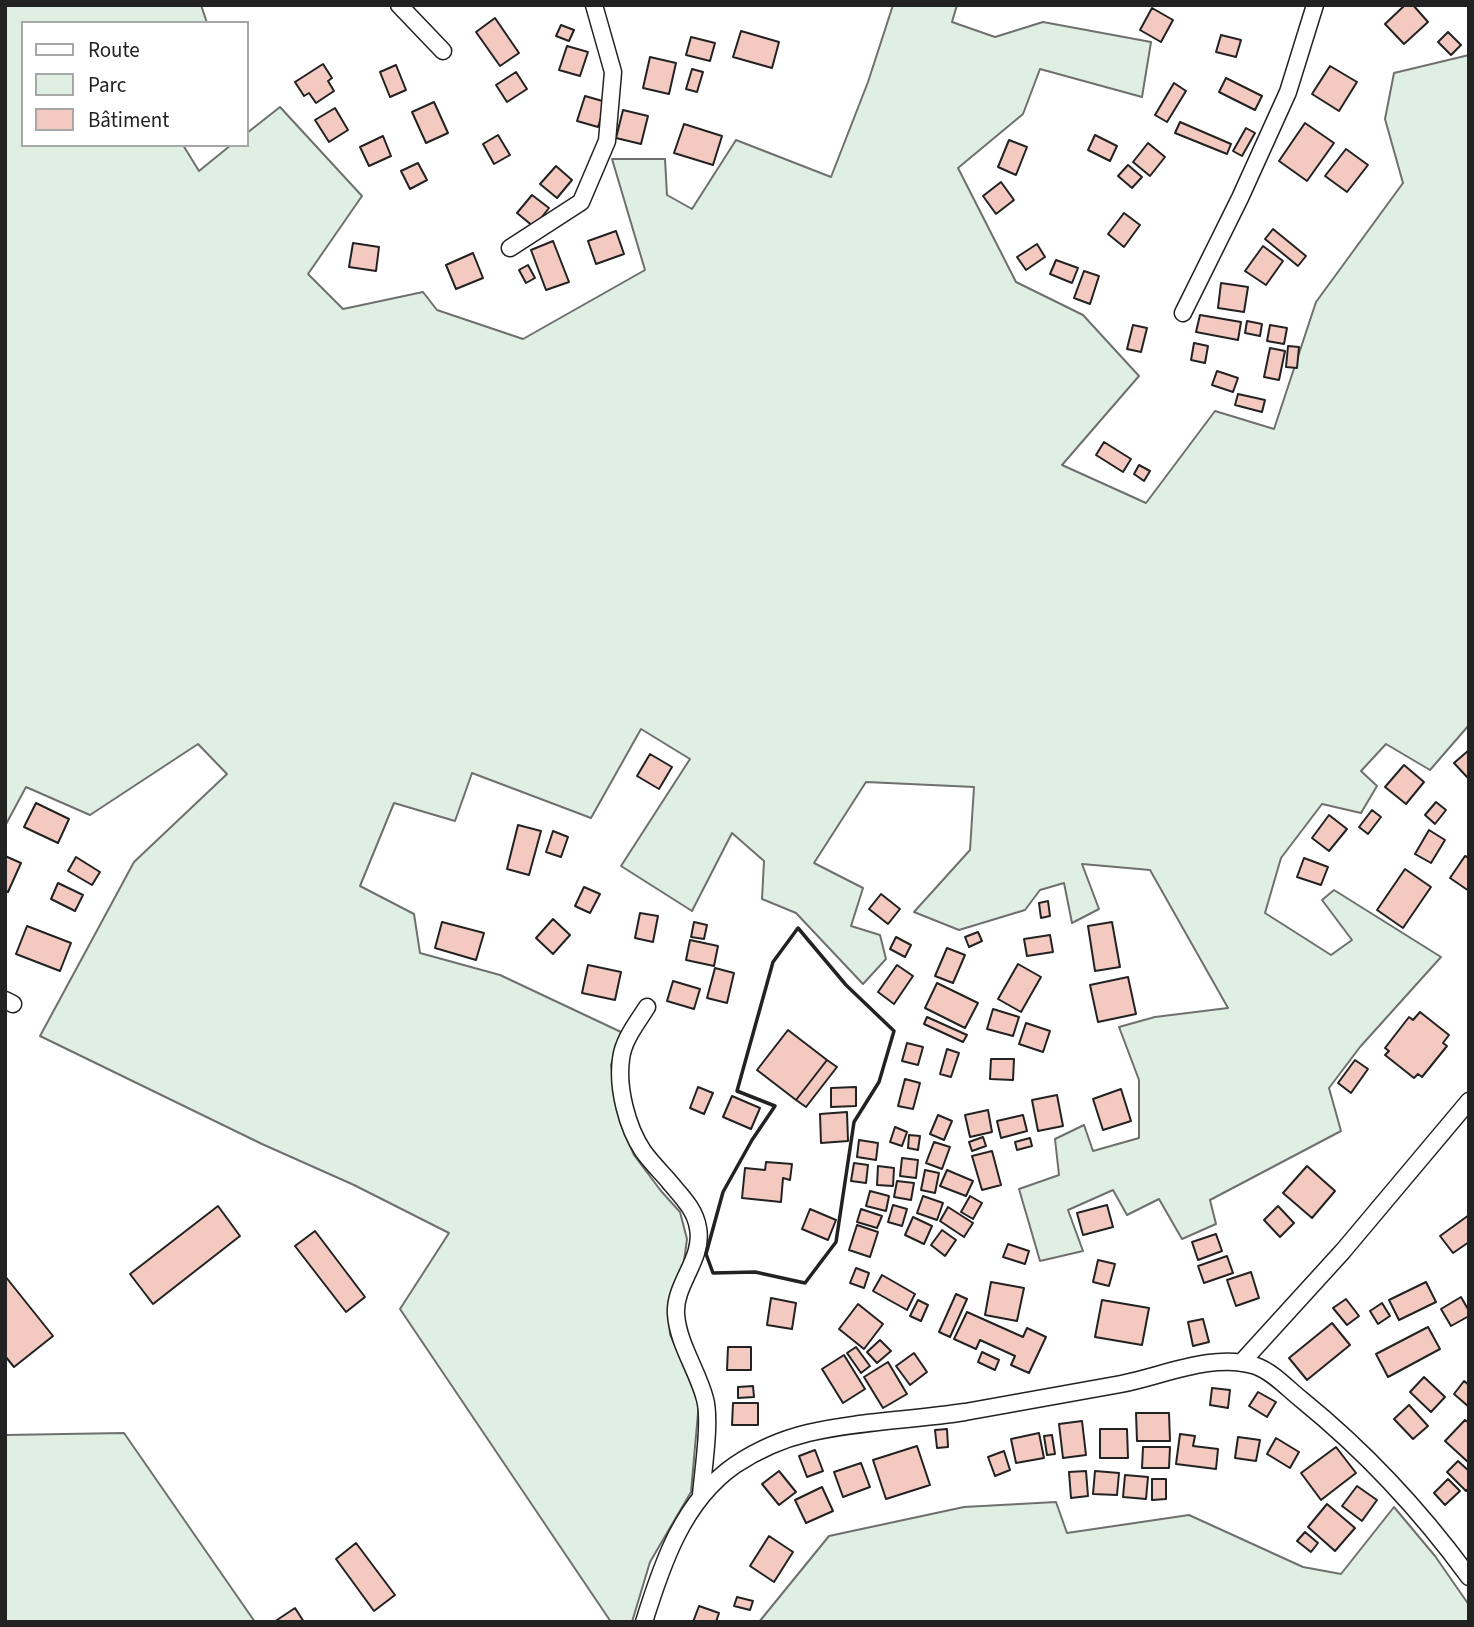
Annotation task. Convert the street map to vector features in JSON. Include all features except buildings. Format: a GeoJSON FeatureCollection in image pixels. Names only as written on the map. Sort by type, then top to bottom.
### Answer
{"type":"FeatureCollection","features":[{"type":"Feature","properties":{"kind":"street"},"geometry":{"type":"LineString","coordinates":[[399,5],[443,51]]}},
{"type":"Feature","properties":{"kind":"street"},"geometry":{"type":"LineString","coordinates":[[510,248],[581,202],[607,141],[613,72],[594,5]]}},
{"type":"Feature","properties":{"kind":"street"},"geometry":{"type":"LineString","coordinates":[[1183,313],[1240,198],[1288,92],[1315,5]]}},
{"type":"Feature","properties":{"kind":"street"},"geometry":{"type":"LineString","coordinates":[[647,1007],[631,1031],[621,1058],[621,1080],[629,1124],[643,1151],[693,1210],[699,1230],[695,1259],[679,1294],[676,1313],[680,1335],[698,1375],[706,1403],[701,1495]]}},
{"type":"Feature","properties":{"kind":"street"},"geometry":{"type":"LineString","coordinates":[[1241,1363],[1343,1251],[1469,1101]]}},
{"type":"Feature","properties":{"kind":"street"},"geometry":{"type":"LineString","coordinates":[[644,1622],[659,1575],[673,1543],[701,1495],[735,1466],[769,1447],[806,1433],[962,1412],[1124,1383],[1197,1366],[1241,1363],[1259,1367],[1276,1378],[1368,1456],[1405,1497],[1469,1577]]}},
{"type":"Feature","properties":{"kind":"green space"},"geometry":{"type":"Polygon","coordinates":[[[5,5],[201,5],[206,21],[21,21],[21,147],[184,147],[199,171],[229,147],[248,147],[248,132],[280,107],[362,196],[308,274],[343,309],[423,292],[437,310],[523,339],[645,270],[612,159],[665,159],[667,195],[692,209],[736,140],[831,177],[868,82],[893,5],[957,5],[952,22],[995,37],[1043,22],[1151,42],[1142,97],[1040,69],[1023,114],[958,168],[1016,282],[1083,315],[1139,376],[1062,465],[1146,503],[1215,411],[1274,429],[1316,302],[1403,183],[1385,119],[1394,73],[1469,55],[1469,725],[1430,770],[1386,744],[1361,771],[1377,786],[1361,813],[1322,804],[1281,858],[1265,913],[1331,955],[1352,940],[1322,900],[1334,890],[1441,957],[1360,1047],[1329,1088],[1341,1131],[1210,1200],[1216,1224],[1182,1239],[1159,1199],[1127,1215],[1113,1190],[1068,1210],[1083,1251],[1040,1261],[1019,1189],[1059,1175],[1055,1139],[1084,1125],[1093,1151],[1139,1138],[1139,1080],[1119,1027],[1155,1017],[1228,1008],[1150,870],[1082,864],[1099,909],[1072,923],[1064,883],[1040,890],[1025,910],[959,930],[914,912],[970,850],[974,787],[866,782],[814,863],[863,888],[851,926],[880,935],[886,959],[863,984],[796,913],[762,899],[764,861],[732,833],[692,911],[621,866],[690,759],[641,729],[591,818],[472,773],[455,821],[394,803],[360,886],[414,914],[420,953],[500,975],[621,1032],[611,1065],[620,1122],[634,1155],[680,1212],[687,1239],[684,1261],[668,1303],[670,1334],[699,1402],[691,1492],[650,1562],[632,1622],[611,1622],[400,1309],[449,1233],[40,1036],[134,862],[227,774],[198,744],[90,815],[26,787],[5,826],[5,5]]]}},
{"type":"Feature","properties":{"kind":"green space"},"geometry":{"type":"Polygon","coordinates":[[[124,1433],[255,1622],[5,1622],[5,1435],[124,1433]]]}},
{"type":"Feature","properties":{"kind":"green space"},"geometry":{"type":"Polygon","coordinates":[[[1056,1502],[1067,1533],[1189,1515],[1303,1567],[1341,1574],[1394,1507],[1435,1556],[1469,1605],[1469,1622],[759,1622],[829,1536],[964,1507],[1056,1502]]]}},
{"type":"Feature","properties":{"kind":"wall"},"geometry":{"type":"LineString","coordinates":[[798,928],[846,985],[894,1031],[879,1082],[854,1122],[836,1242],[805,1283],[755,1272],[713,1273],[706,1254],[723,1192],[775,1106],[737,1091],[773,962],[798,928]]}}]}
